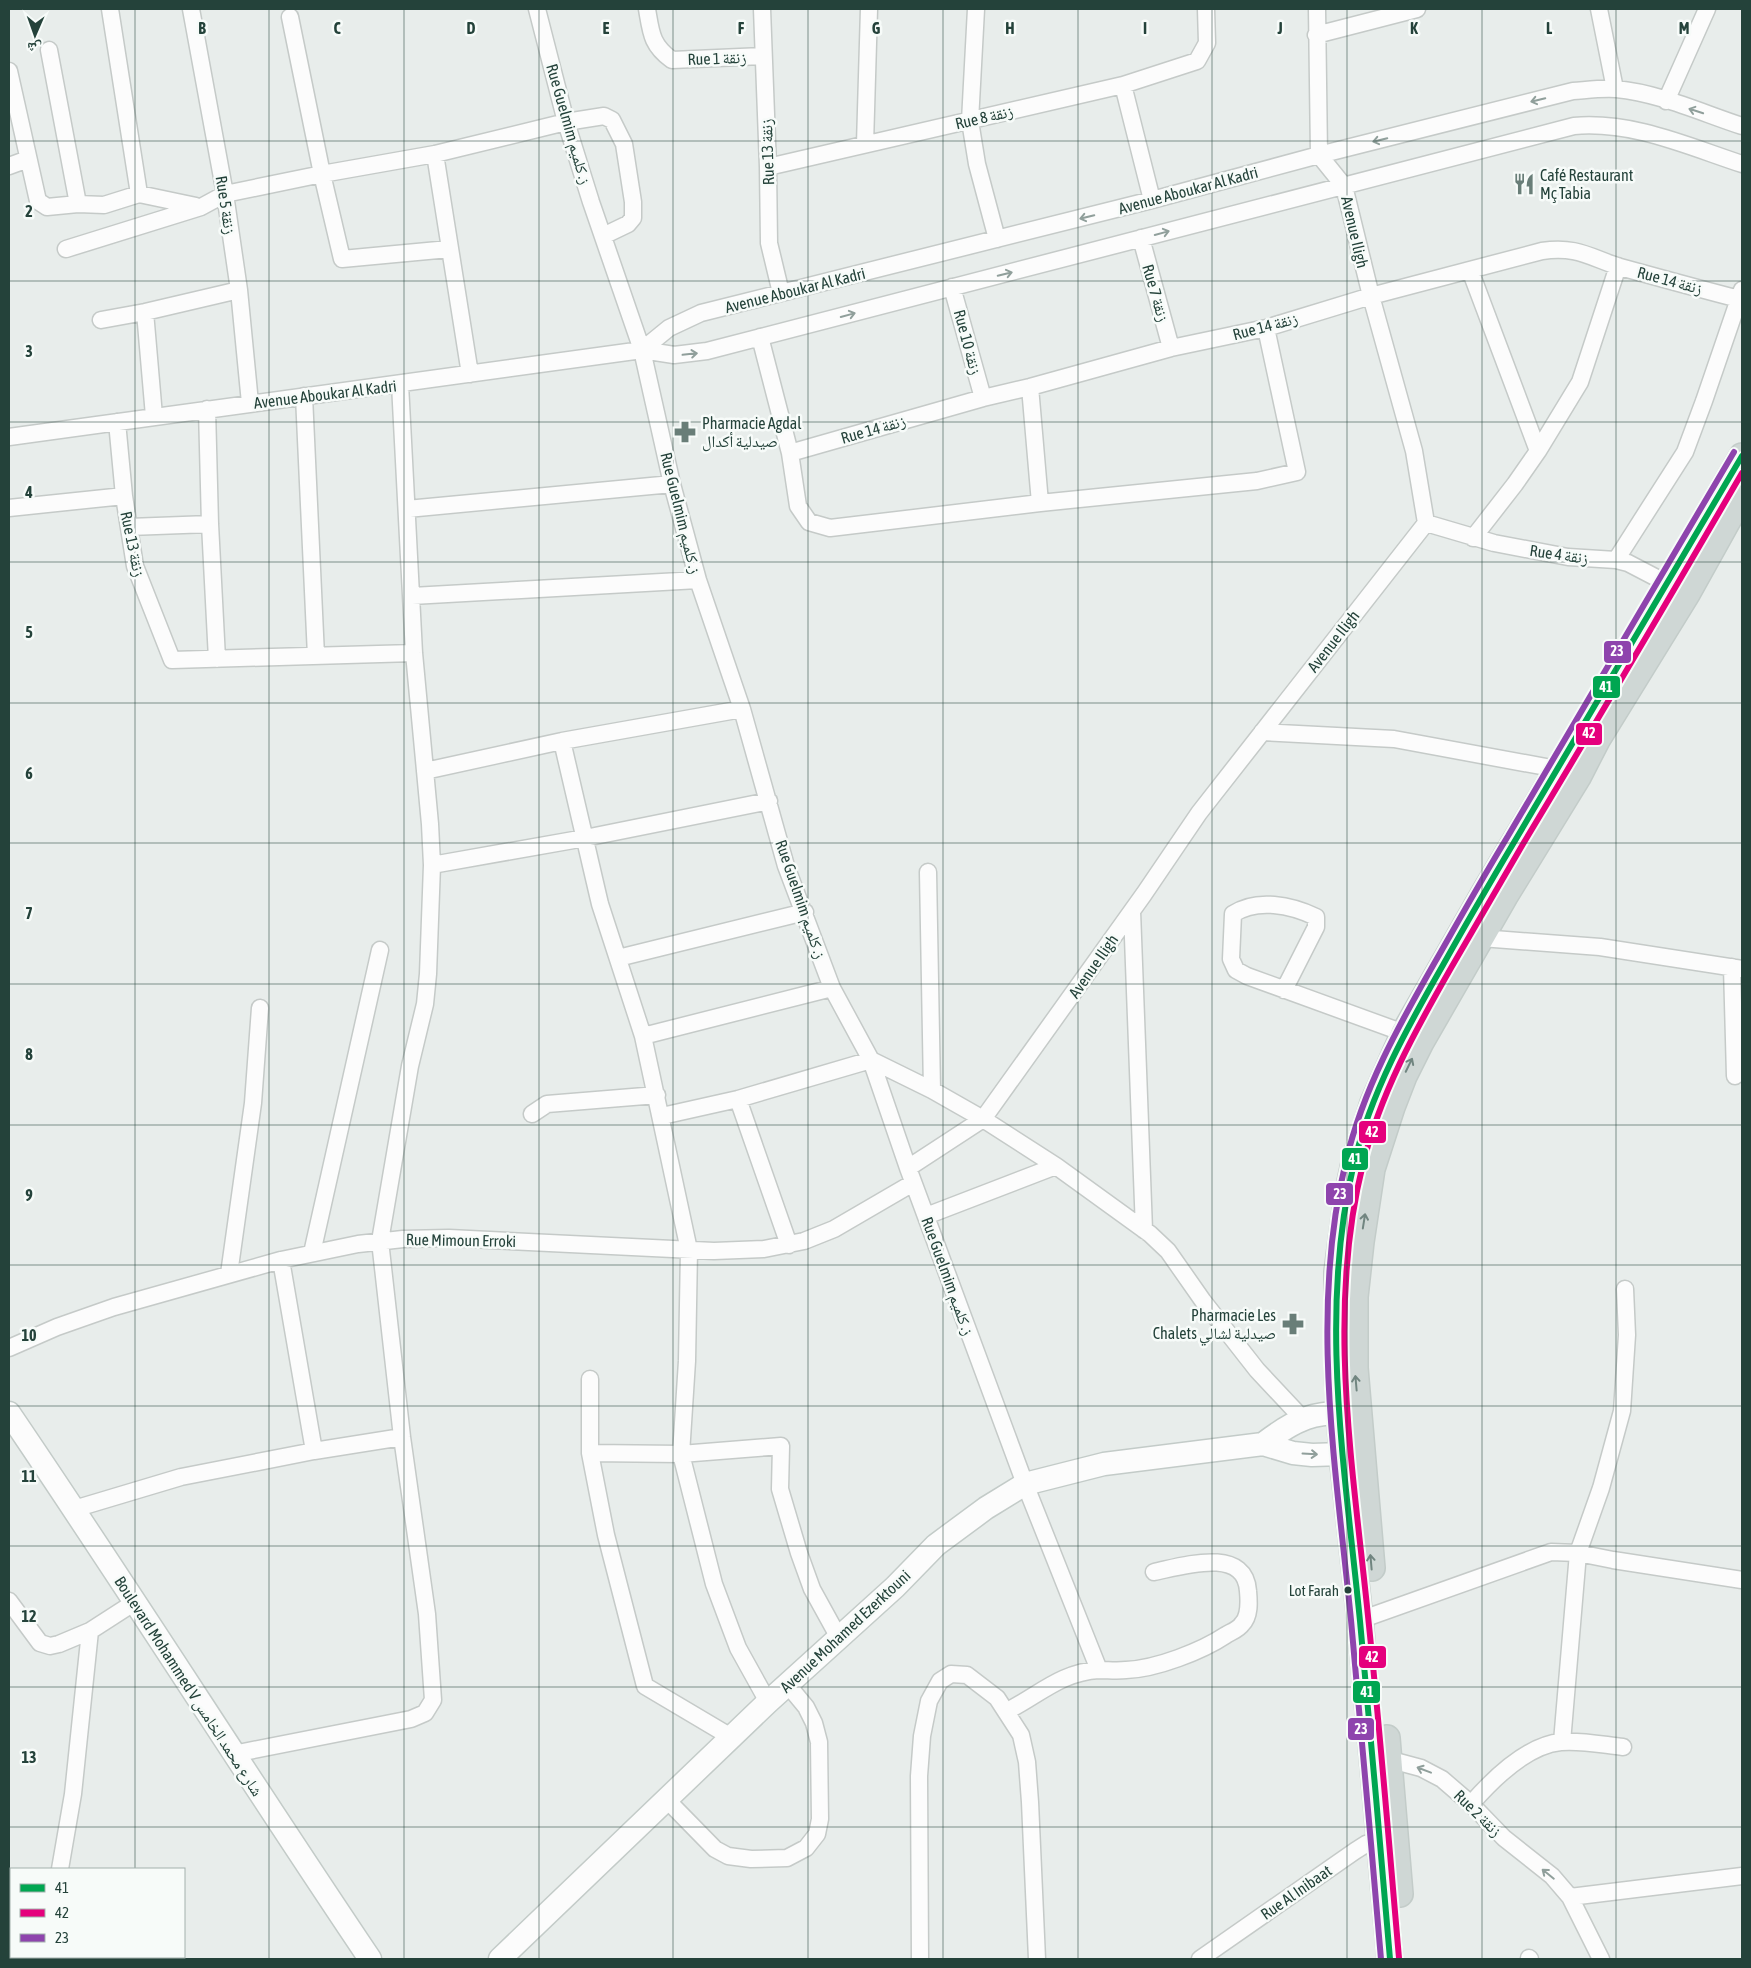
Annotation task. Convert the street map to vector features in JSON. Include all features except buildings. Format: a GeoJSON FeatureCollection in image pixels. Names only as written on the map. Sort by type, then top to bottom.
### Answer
{"type":"FeatureCollection","features":[{"type":"Feature","properties":{"kind":"main road"},"geometry":{"type":"LineString","coordinates":[[1405,1959],[1387,1837],[1349,1413],[1337,1371],[1337,1272],[1347,1196],[1355,1159],[1373,1103],[1404,1034],[1567,773],[1597,740],[1677,589],[1742,456]]}},
{"type":"Feature","properties":{"kind":"main road"},"geometry":{"type":"LineString","coordinates":[[1677,589],[1742,495]]}},
{"type":"Feature","properties":{"kind":"main road"},"geometry":{"type":"LineString","coordinates":[[1349,1413],[1355,1368],[1355,1297],[1361,1242],[1372,1169],[1383,1133],[1404,1076],[1421,1042],[1481,938],[1567,773]]}},
{"type":"Feature","properties":{"kind":"main road"},"geometry":{"type":"LineString","coordinates":[[1387,1837],[1390,1959]]}},
{"type":"Feature","properties":{"kind":"street"},"geometry":{"type":"LineString","coordinates":[[110,9],[139,194]]}},
{"type":"Feature","properties":{"kind":"street","name":"Rue 5 زنقة"},"geometry":{"type":"LineString","coordinates":[[191,9],[225,194],[239,290],[250,403]]}},
{"type":"Feature","properties":{"kind":"street","name":"Rue Guelmim ز. كلميم"},"geometry":{"type":"LineString","coordinates":[[537,9],[566,122],[642,350],[672,484],[698,580],[742,709],[786,866],[805,912],[832,988],[871,1060],[910,1176],[1025,1484],[1099,1670]]}},
{"type":"Feature","properties":{"kind":"street","name":"Rue 1 زنقة"},"geometry":{"type":"LineString","coordinates":[[646,9],[653,40],[661,52],[672,60],[763,56]]}},
{"type":"Feature","properties":{"kind":"street","name":"Rue 13 زنقة"},"geometry":{"type":"LineString","coordinates":[[762,9],[769,243],[781,293]]}},
{"type":"Feature","properties":{"kind":"street"},"geometry":{"type":"LineString","coordinates":[[865,144],[869,9]]}},
{"type":"Feature","properties":{"kind":"street"},"geometry":{"type":"LineString","coordinates":[[976,9],[970,120],[977,164],[997,239]]}},
{"type":"Feature","properties":{"kind":"street","name":"Rue 8 زنقة"},"geometry":{"type":"LineString","coordinates":[[768,167],[1123,84],[1197,61],[1207,43],[1206,9]]}},
{"type":"Feature","properties":{"kind":"street"},"geometry":{"type":"LineString","coordinates":[[1316,9],[1319,155]]}},
{"type":"Feature","properties":{"kind":"street"},"geometry":{"type":"LineString","coordinates":[[1316,35],[1417,9]]}},
{"type":"Feature","properties":{"kind":"street"},"geometry":{"type":"LineString","coordinates":[[1599,9],[1615,89]]}},
{"type":"Feature","properties":{"kind":"street"},"geometry":{"type":"LineString","coordinates":[[1666,101],[1707,9]]}},
{"type":"Feature","properties":{"kind":"street"},"geometry":{"type":"LineString","coordinates":[[290,17],[322,174],[342,259],[449,249]]}},
{"type":"Feature","properties":{"kind":"street"},"geometry":{"type":"LineString","coordinates":[[49,50],[78,204]]}},
{"type":"Feature","properties":{"kind":"street"},"geometry":{"type":"LineString","coordinates":[[9,70],[38,201],[47,207],[78,204],[104,205],[139,194],[201,207]]}},
{"type":"Feature","properties":{"kind":"street"},"geometry":{"type":"LineString","coordinates":[[1123,84],[1152,200]]}},
{"type":"Feature","properties":{"kind":"street","name":"Avenue Aboukar Al Kadri"},"geometry":{"type":"LineString","coordinates":[[642,350],[662,333],[685,319],[701,313],[1152,200],[1319,155],[1573,91],[1615,89],[1666,101],[1742,126]]}},
{"type":"Feature","properties":{"kind":"street"},"geometry":{"type":"LineString","coordinates":[[66,249],[201,207],[225,194],[435,154],[592,117],[609,117],[624,144],[634,202],[633,218],[628,224],[603,236]]}},
{"type":"Feature","properties":{"kind":"street","name":"Avenue Aboukar Al Kadri"},"geometry":{"type":"LineString","coordinates":[[9,437],[642,350],[674,355],[691,354],[1559,129],[1592,124],[1632,129],[1742,164]]}},
{"type":"Feature","properties":{"kind":"street"},"geometry":{"type":"LineString","coordinates":[[435,154],[470,374]]}},
{"type":"Feature","properties":{"kind":"street","name":"Avenue Iligh"},"geometry":{"type":"LineString","coordinates":[[910,1176],[983,1119],[1132,911],[1199,813],[1426,523],[1414,451],[1371,296],[1344,186],[1319,155]]}},
{"type":"Feature","properties":{"kind":"street"},"geometry":{"type":"LineString","coordinates":[[9,166],[28,159]]}},
{"type":"Feature","properties":{"kind":"street","name":"Rue 7 زنقة"},"geometry":{"type":"LineString","coordinates":[[1141,238],[1171,348]]}},
{"type":"Feature","properties":{"kind":"street","name":"Rue 14 زنقة"},"geometry":{"type":"LineString","coordinates":[[790,453],[982,398],[1030,387],[1171,348],[1266,328],[1371,296],[1542,251],[1558,249],[1583,252],[1618,266],[1741,295]]}},
{"type":"Feature","properties":{"kind":"street"},"geometry":{"type":"LineString","coordinates":[[1473,538],[1516,484],[1580,382],[1618,266]]}},
{"type":"Feature","properties":{"kind":"street"},"geometry":{"type":"LineString","coordinates":[[1470,270],[1538,451]]}},
{"type":"Feature","properties":{"kind":"street","name":"Rue 10 زنقة"},"geometry":{"type":"LineString","coordinates":[[952,287],[982,398]]}},
{"type":"Feature","properties":{"kind":"street"},"geometry":{"type":"LineString","coordinates":[[102,320],[239,290]]}},
{"type":"Feature","properties":{"kind":"street"},"geometry":{"type":"LineString","coordinates":[[1616,560],[1685,452],[1741,295]]}},
{"type":"Feature","properties":{"kind":"street"},"geometry":{"type":"LineString","coordinates":[[144,312],[154,416]]}},
{"type":"Feature","properties":{"kind":"street"},"geometry":{"type":"LineString","coordinates":[[760,337],[790,453],[798,506],[809,522],[830,528],[1040,503],[1257,481],[1297,472],[1266,328]]}},
{"type":"Feature","properties":{"kind":"street"},"geometry":{"type":"LineString","coordinates":[[233,1754],[411,1719],[425,1713],[433,1700],[427,1614],[402,1436],[380,1241],[410,1066],[424,1004],[428,974],[432,865],[426,771],[414,654],[400,384]]}},
{"type":"Feature","properties":{"kind":"street"},"geometry":{"type":"LineString","coordinates":[[1030,387],[1040,503]]}},
{"type":"Feature","properties":{"kind":"street"},"geometry":{"type":"LineString","coordinates":[[304,396],[316,656]]}},
{"type":"Feature","properties":{"kind":"street"},"geometry":{"type":"LineString","coordinates":[[207,409],[210,524],[217,659],[414,654]]}},
{"type":"Feature","properties":{"kind":"street","name":"Rue 13 زنقة"},"geometry":{"type":"LineString","coordinates":[[117,422],[124,496],[135,566],[172,660],[217,659]]}},
{"type":"Feature","properties":{"kind":"street"},"geometry":{"type":"LineString","coordinates":[[407,509],[672,484]]}},
{"type":"Feature","properties":{"kind":"street"},"geometry":{"type":"LineString","coordinates":[[9,508],[124,496]]}},
{"type":"Feature","properties":{"kind":"street","name":"Rue 4 زنقة"},"geometry":{"type":"LineString","coordinates":[[1426,523],[1473,538],[1568,557],[1616,560],[1628,563],[1677,589]]}},
{"type":"Feature","properties":{"kind":"street"},"geometry":{"type":"LineString","coordinates":[[129,527],[210,524]]}},
{"type":"Feature","properties":{"kind":"street"},"geometry":{"type":"LineString","coordinates":[[412,596],[698,580]]}},
{"type":"Feature","properties":{"kind":"street"},"geometry":{"type":"LineString","coordinates":[[426,771],[562,742],[742,709]]}},
{"type":"Feature","properties":{"kind":"street"},"geometry":{"type":"LineString","coordinates":[[1262,732],[1394,739],[1567,773]]}},
{"type":"Feature","properties":{"kind":"street"},"geometry":{"type":"LineString","coordinates":[[562,742],[600,904],[643,1036],[662,1116],[689,1250],[687,1361],[681,1454],[714,1584],[738,1648],[768,1702]]}},
{"type":"Feature","properties":{"kind":"street"},"geometry":{"type":"LineString","coordinates":[[432,865],[585,838],[768,801]]}},
{"type":"Feature","properties":{"kind":"street"},"geometry":{"type":"LineString","coordinates":[[928,872],[932,1090]]}},
{"type":"Feature","properties":{"kind":"street"},"geometry":{"type":"LineString","coordinates":[[1284,990],[1316,927],[1316,917],[1300,909],[1274,905],[1244,907],[1233,914],[1231,959],[1236,970],[1247,976],[1284,990],[1404,1034]]}},
{"type":"Feature","properties":{"kind":"street"},"geometry":{"type":"LineString","coordinates":[[1132,911],[1144,1230]]}},
{"type":"Feature","properties":{"kind":"street"},"geometry":{"type":"LineString","coordinates":[[618,958],[805,912]]}},
{"type":"Feature","properties":{"kind":"street"},"geometry":{"type":"LineString","coordinates":[[1481,938],[1600,947],[1737,968],[1735,1076]]}},
{"type":"Feature","properties":{"kind":"street"},"geometry":{"type":"LineString","coordinates":[[312,1253],[380,950]]}},
{"type":"Feature","properties":{"kind":"street"},"geometry":{"type":"LineString","coordinates":[[643,1036],[832,988]]}},
{"type":"Feature","properties":{"kind":"street"},"geometry":{"type":"LineString","coordinates":[[229,1274],[253,1102],[260,1008]]}},
{"type":"Feature","properties":{"kind":"street"},"geometry":{"type":"LineString","coordinates":[[662,1116],[738,1099],[871,1060],[932,1090],[983,1119],[1056,1166],[1144,1230],[1168,1251],[1203,1301],[1257,1370],[1302,1418]]}},
{"type":"Feature","properties":{"kind":"street"},"geometry":{"type":"LineString","coordinates":[[532,1114],[547,1104],[657,1095]]}},
{"type":"Feature","properties":{"kind":"street"},"geometry":{"type":"LineString","coordinates":[[738,1099],[789,1245]]}},
{"type":"Feature","properties":{"kind":"street"},"geometry":{"type":"LineString","coordinates":[[926,1216],[1056,1166]]}},
{"type":"Feature","properties":{"kind":"street","name":"Rue Mimoun Erroki"},"geometry":{"type":"LineString","coordinates":[[9,1348],[57,1327],[114,1307],[281,1260],[380,1241],[426,1238],[473,1239],[739,1251],[789,1245],[834,1229],[910,1176]]}},
{"type":"Feature","properties":{"kind":"street"},"geometry":{"type":"LineString","coordinates":[[281,1260],[314,1451]]}},
{"type":"Feature","properties":{"kind":"street"},"geometry":{"type":"LineString","coordinates":[[1562,1742],[1578,1553],[1601,1488],[1622,1411],[1627,1335],[1625,1288]]}},
{"type":"Feature","properties":{"kind":"street"},"geometry":{"type":"LineString","coordinates":[[590,1379],[590,1453],[606,1535],[645,1686],[731,1737]]}},
{"type":"Feature","properties":{"kind":"street","name":"Boulevard Mohammed V شارع محمد الخامس"},"geometry":{"type":"LineString","coordinates":[[9,1413],[74,1508],[233,1754],[370,1959]]}},
{"type":"Feature","properties":{"kind":"street"},"geometry":{"type":"LineString","coordinates":[[1263,1444],[1284,1428],[1302,1418],[1349,1413]]}},
{"type":"Feature","properties":{"kind":"street"},"geometry":{"type":"LineString","coordinates":[[74,1508],[181,1477],[402,1436]]}},
{"type":"Feature","properties":{"kind":"street","name":"Avenue Mohamed Ezerktouni"},"geometry":{"type":"LineString","coordinates":[[500,1959],[787,1684],[895,1587],[936,1545],[986,1508],[1025,1484],[1104,1464],[1263,1444],[1293,1453],[1312,1455],[1352,1453]]}},
{"type":"Feature","properties":{"kind":"street"},"geometry":{"type":"LineString","coordinates":[[590,1453],[681,1454],[781,1446],[780,1489],[799,1553],[812,1589],[839,1638]]}},
{"type":"Feature","properties":{"kind":"street"},"geometry":{"type":"LineString","coordinates":[[1368,1618],[1551,1552],[1578,1553],[1742,1579]]}},
{"type":"Feature","properties":{"kind":"street"},"geometry":{"type":"LineString","coordinates":[[1007,1711],[1031,1699],[1055,1681],[1081,1670],[1127,1670],[1170,1661],[1214,1643],[1242,1624],[1248,1614],[1245,1577],[1240,1569],[1227,1564],[1198,1563],[1154,1572]]}},
{"type":"Feature","properties":{"kind":"street"},"geometry":{"type":"LineString","coordinates":[[9,1602],[40,1643],[50,1646],[90,1631],[134,1602]]}},
{"type":"Feature","properties":{"kind":"street"},"geometry":{"type":"LineString","coordinates":[[60,1868],[73,1794],[90,1631]]}},
{"type":"Feature","properties":{"kind":"street"},"geometry":{"type":"LineString","coordinates":[[920,1959],[920,1776],[922,1736],[929,1701],[940,1681],[951,1674],[967,1675],[997,1698],[1021,1735],[1027,1762],[1037,1959]]}},
{"type":"Feature","properties":{"kind":"street"},"geometry":{"type":"LineString","coordinates":[[666,1799],[715,1849],[728,1856],[751,1859],[787,1858],[806,1848],[817,1834],[820,1819],[819,1742],[814,1723],[806,1707],[787,1684]]}},
{"type":"Feature","properties":{"kind":"street"},"geometry":{"type":"LineString","coordinates":[[1471,1804],[1484,1789],[1510,1767],[1541,1748],[1562,1742],[1623,1747]]}},
{"type":"Feature","properties":{"kind":"street","name":"Rue 2 زنقة"},"geometry":{"type":"LineString","coordinates":[[1380,1757],[1432,1772],[1471,1804],[1504,1838],[1552,1876],[1570,1897],[1601,1959]]}},
{"type":"Feature","properties":{"kind":"street","name":"Rue Al Inibaat"},"geometry":{"type":"LineString","coordinates":[[1200,1959],[1355,1851],[1387,1837]]}},
{"type":"Feature","properties":{"kind":"street"},"geometry":{"type":"LineString","coordinates":[[1570,1897],[1742,1876]]}},
{"type":"Feature","properties":{"kind":"transit line","name":"23"},"geometry":{"type":"LineString","coordinates":[[1381,1959],[1329,1390],[1327,1333],[1329,1275],[1335,1218],[1346,1161],[1353,1134],[1372,1083],[1408,1010],[1489,867],[1734,452]]}},
{"type":"Feature","properties":{"kind":"transit line","name":"41"},"geometry":{"type":"LineString","coordinates":[[1390,1959],[1338,1391],[1336,1334],[1338,1276],[1343,1220],[1354,1163],[1361,1137],[1380,1086],[1416,1013],[1488,886],[1742,456]]}},
{"type":"Feature","properties":{"kind":"transit line","name":"42"},"geometry":{"type":"LineString","coordinates":[[1399,1958],[1346,1390],[1344,1333],[1346,1276],[1352,1220],[1363,1164],[1370,1138],[1389,1088],[1424,1015],[1742,473]]}},
{"type":"Feature","properties":{"kind":"place","name":"Café Restaurant Mç Tabia"},"geometry":{"type":"Point","coordinates":[1524,184]}},
{"type":"Feature","properties":{"kind":"place","name":"Pharmacie Agdal صيدلية أكدال"},"geometry":{"type":"Point","coordinates":[685,432]}},
{"type":"Feature","properties":{"kind":"place","name":"Pharmacie Les Chalets صيدلية لشالي"},"geometry":{"type":"Point","coordinates":[1293,1324]}},
{"type":"Feature","properties":{"kind":"place","name":"Lot Farah"},"geometry":{"type":"Point","coordinates":[1348,1590]}}]}
